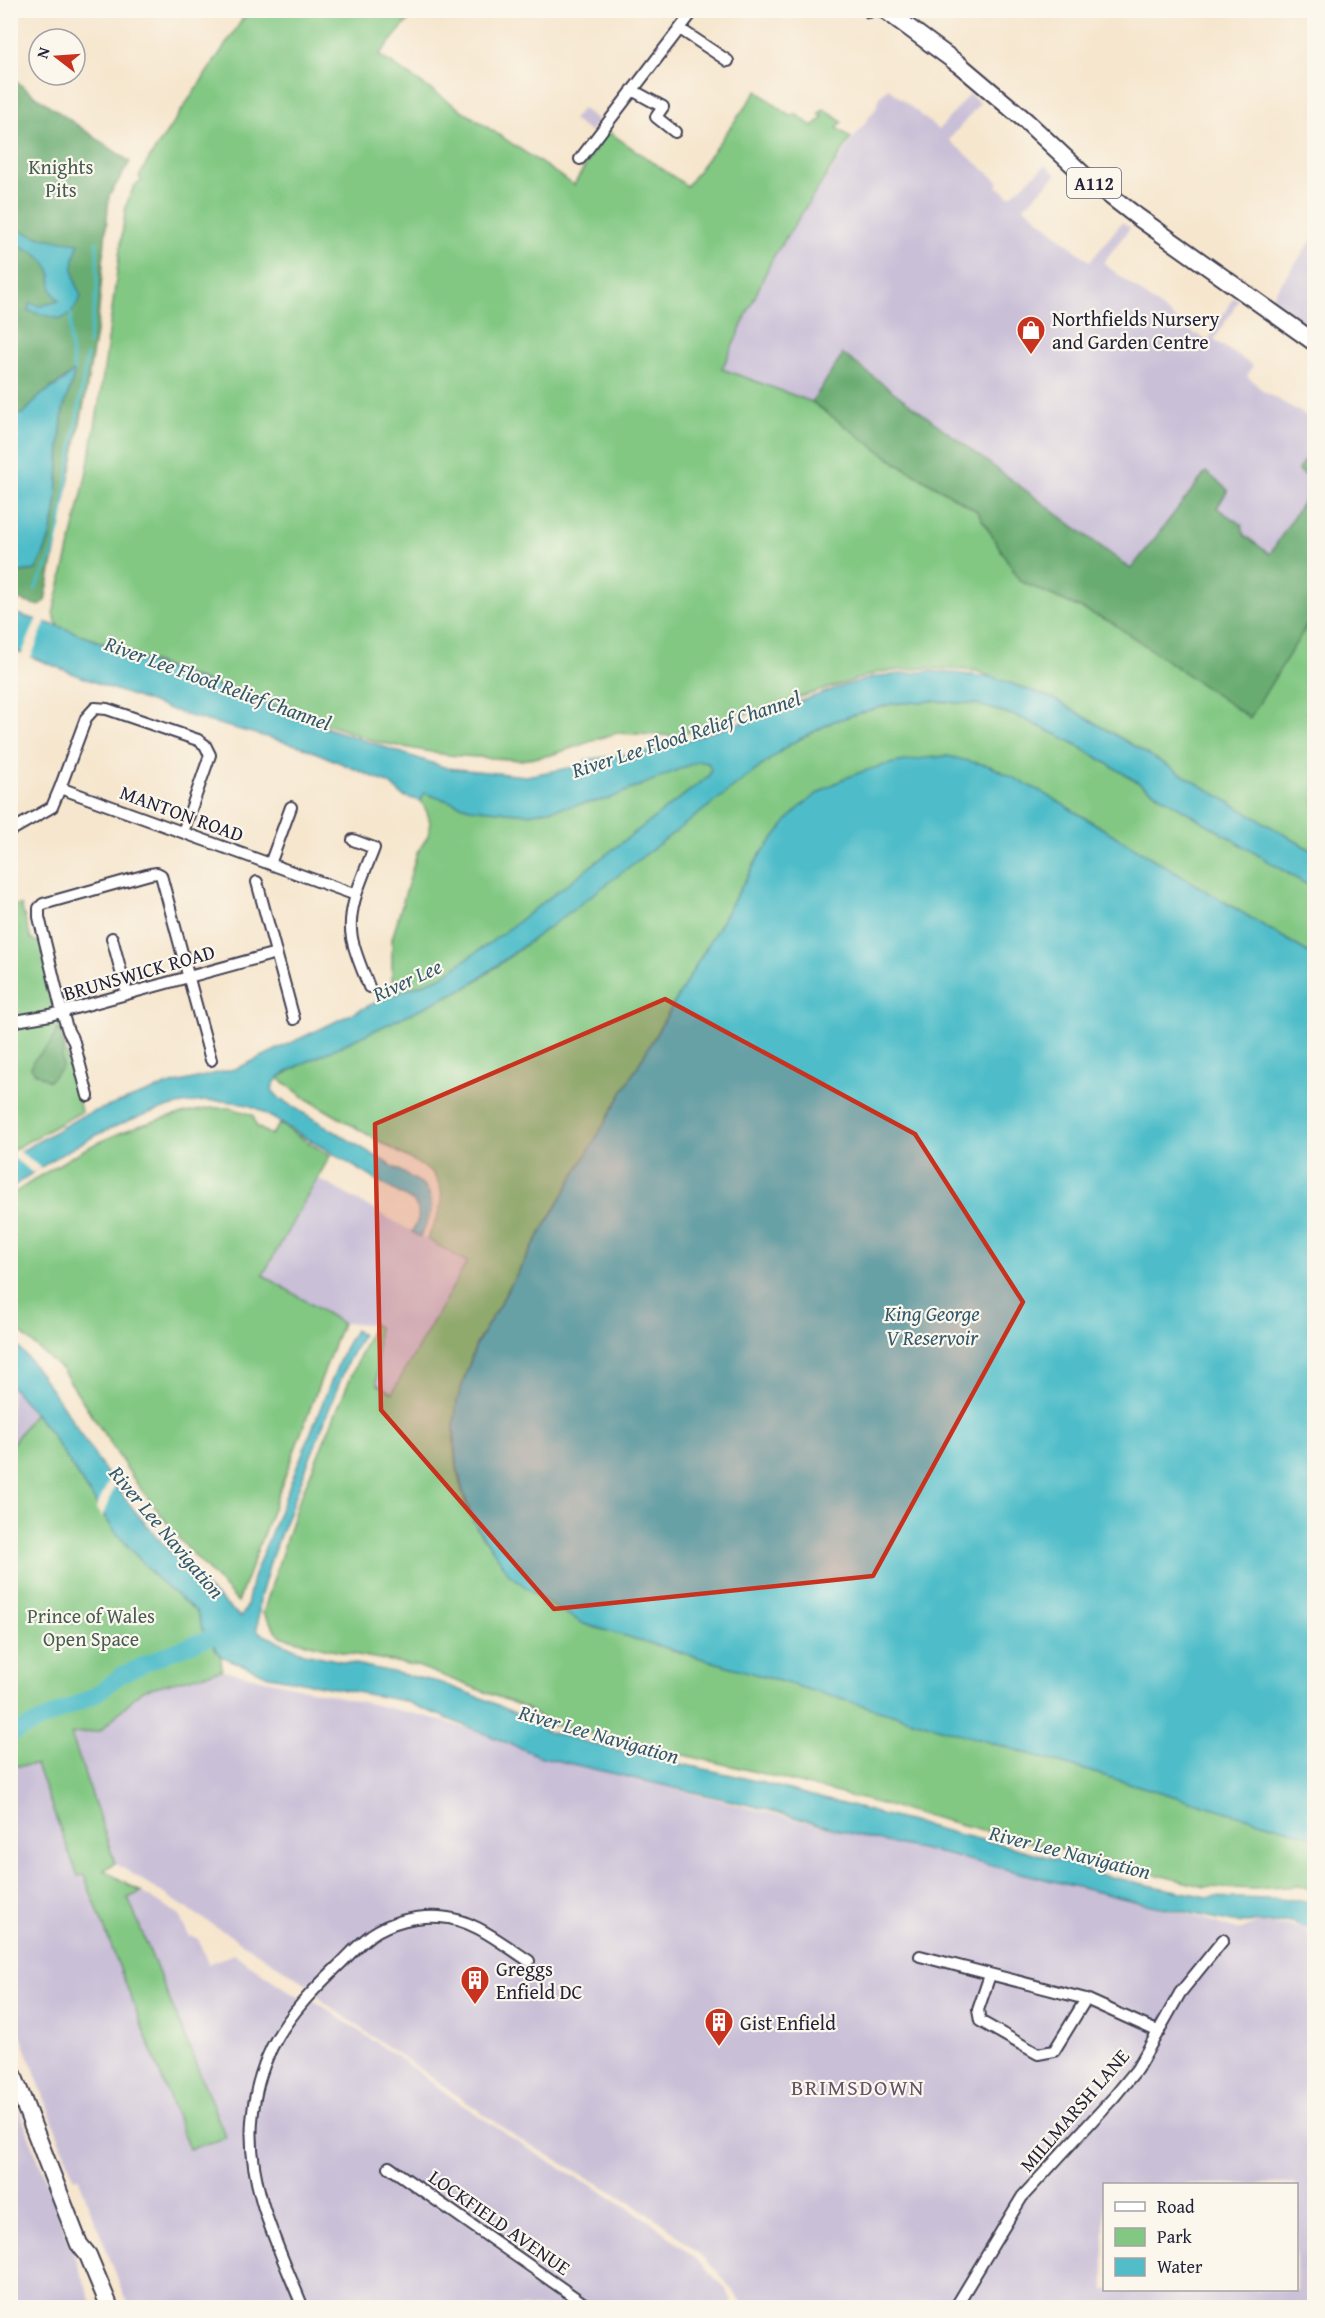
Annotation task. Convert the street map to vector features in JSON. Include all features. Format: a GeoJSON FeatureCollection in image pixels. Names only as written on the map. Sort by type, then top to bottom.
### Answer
{"type":"FeatureCollection","features":[{"type":"Feature","properties":{"kind":"main road","name":"A112"},"geometry":{"type":"LineString","coordinates":[[875,11],[986,86],[1086,177],[1126,209],[1314,342]]}},
{"type":"Feature","properties":{"kind":"main road"},"geometry":{"type":"LineString","coordinates":[[10,2067],[79,2244],[81,2258],[99,2307]]}},
{"type":"Feature","properties":{"kind":"main road"},"geometry":{"type":"LineString","coordinates":[[79,2244],[88,2255],[110,2307]]}},
{"type":"Feature","properties":{"kind":"street"},"geometry":{"type":"LineString","coordinates":[[580,159],[694,10]]}},
{"type":"Feature","properties":{"kind":"street"},"geometry":{"type":"LineString","coordinates":[[680,29],[728,62]]}},
{"type":"Feature","properties":{"kind":"street"},"geometry":{"type":"LineString","coordinates":[[632,90],[663,107],[656,117],[675,132]]}},
{"type":"Feature","properties":{"kind":"street"},"geometry":{"type":"LineString","coordinates":[[10,831],[52,807],[86,718],[95,708],[107,709],[205,744],[210,755],[183,832]]}},
{"type":"Feature","properties":{"kind":"street","name":"MANTON ROAD"},"geometry":{"type":"LineString","coordinates":[[60,788],[356,896]]}},
{"type":"Feature","properties":{"kind":"street"},"geometry":{"type":"LineString","coordinates":[[270,864],[291,807]]}},
{"type":"Feature","properties":{"kind":"street"},"geometry":{"type":"LineString","coordinates":[[353,840],[374,848],[356,896],[351,922],[352,938],[369,987]]}},
{"type":"Feature","properties":{"kind":"street"},"geometry":{"type":"LineString","coordinates":[[88,1096],[74,1042],[62,1012],[39,917],[39,908],[43,904],[139,877],[157,873],[160,875],[211,1060]]}},
{"type":"Feature","properties":{"kind":"street"},"geometry":{"type":"LineString","coordinates":[[257,882],[294,1019]]}},
{"type":"Feature","properties":{"kind":"street"},"geometry":{"type":"LineString","coordinates":[[112,938],[127,994]]}},
{"type":"Feature","properties":{"kind":"street","name":"BRUNSWICK ROAD"},"geometry":{"type":"LineString","coordinates":[[10,1022],[62,1012],[276,953]]}},
{"type":"Feature","properties":{"kind":"street"},"geometry":{"type":"LineString","coordinates":[[303,2307],[268,2221],[256,2181],[252,2152],[252,2120],[261,2074],[272,2047],[290,2017],[319,1984],[372,1935],[403,1921],[432,1917],[460,1921],[494,1937],[529,1961]]}},
{"type":"Feature","properties":{"kind":"street","name":"MILLMARSH LANE"},"geometry":{"type":"LineString","coordinates":[[956,2307],[1022,2198],[1137,2069],[1180,1993],[1223,1940]]}},
{"type":"Feature","properties":{"kind":"street"},"geometry":{"type":"LineString","coordinates":[[920,1956],[1086,1999],[1159,2032]]}},
{"type":"Feature","properties":{"kind":"street"},"geometry":{"type":"LineString","coordinates":[[990,1975],[978,2010],[980,2020],[1038,2054],[1054,2050],[1086,1999]]}},
{"type":"Feature","properties":{"kind":"street","name":"LOCKFIELD AVENUE"},"geometry":{"type":"LineString","coordinates":[[389,2167],[590,2307]]}},
{"type":"Feature","properties":{"kind":"highlighted area"},"geometry":{"type":"Polygon","coordinates":[[[665,999],[915,1134],[1023,1302],[873,1576],[554,1609],[381,1410],[375,1124],[665,999]]]}},
{"type":"Feature","properties":{"kind":"shaded area"},"geometry":{"type":"Polygon","coordinates":[[[888,88],[939,130],[969,94],[980,103],[949,140],[999,182],[997,186],[1010,196],[1046,165],[1056,175],[1024,207],[1090,262],[1122,222],[1130,228],[1103,263],[1196,335],[1208,341],[1233,298],[1239,300],[1214,340],[1253,366],[1247,376],[1263,391],[1314,420],[1314,445],[1298,470],[1314,484],[1270,554],[1244,535],[1241,525],[1216,507],[1206,473],[1131,569],[844,354],[812,402],[721,369],[772,259],[876,108],[880,96],[888,88]]]}},
{"type":"Feature","properties":{"kind":"shaded area"},"geometry":{"type":"Polygon","coordinates":[[[582,108],[598,120],[590,132],[573,120],[582,108]]]}},
{"type":"Feature","properties":{"kind":"shaded area"},"geometry":{"type":"Polygon","coordinates":[[[1314,237],[1314,332],[1268,302],[1314,237]]]}},
{"type":"Feature","properties":{"kind":"shaded area"},"geometry":{"type":"Polygon","coordinates":[[[317,1178],[467,1262],[392,1394],[377,1384],[378,1327],[373,1324],[342,1323],[263,1275],[317,1178]]]}},
{"type":"Feature","properties":{"kind":"shaded area"},"geometry":{"type":"Polygon","coordinates":[[[11,1386],[34,1413],[11,1446],[11,1386]]]}},
{"type":"Feature","properties":{"kind":"shaded area"},"geometry":{"type":"Polygon","coordinates":[[[222,1670],[424,1716],[687,1792],[867,1838],[944,1854],[1205,1919],[1237,1930],[1261,1923],[1302,1927],[1314,1937],[1314,2307],[746,2307],[716,2270],[664,2224],[622,2197],[518,2138],[325,2003],[307,1984],[115,1863],[71,1734],[100,1730],[141,1690],[222,1670]]]}},
{"type":"Feature","properties":{"kind":"shaded area"},"geometry":{"type":"Polygon","coordinates":[[[36,1765],[78,1875],[104,1870],[179,1915],[189,1937],[198,1939],[208,1964],[234,1954],[294,1995],[312,1999],[402,2060],[458,2102],[549,2162],[651,2222],[701,2263],[724,2287],[732,2300],[733,2307],[129,2307],[78,2177],[74,2178],[11,2008],[11,1766],[36,1765]]]}},
{"type":"Feature","properties":{"kind":"shaded area"},"geometry":{"type":"Polygon","coordinates":[[[10,2085],[93,2305],[92,2307],[11,2307],[10,2085]]]}},
{"type":"Feature","properties":{"kind":"green space"},"geometry":{"type":"Polygon","coordinates":[[[248,11],[416,11],[379,55],[574,185],[606,130],[687,186],[757,91],[790,116],[796,114],[813,127],[823,117],[819,114],[824,109],[842,122],[837,128],[851,138],[772,259],[722,369],[812,402],[895,462],[977,511],[1020,581],[1111,622],[1249,717],[1314,614],[1314,699],[1307,712],[1314,717],[1314,852],[1054,699],[976,671],[927,668],[880,672],[676,736],[616,733],[551,755],[521,760],[447,755],[377,742],[58,626],[53,614],[91,450],[106,359],[126,206],[134,186],[142,181],[139,177],[149,159],[248,11]]]}},
{"type":"Feature","properties":{"kind":"green space","name":"Knights Pits"},"geometry":{"type":"Polygon","coordinates":[[[10,75],[23,87],[130,162],[109,196],[98,320],[85,398],[45,601],[39,606],[11,598],[11,573],[36,570],[49,540],[58,490],[63,411],[74,371],[41,395],[23,414],[11,415],[11,250],[23,248],[41,258],[49,269],[51,289],[59,301],[28,311],[61,319],[80,297],[73,270],[78,244],[40,238],[22,231],[11,235],[10,75]]]}},
{"type":"Feature","properties":{"kind":"green space"},"geometry":{"type":"Polygon","coordinates":[[[843,354],[1131,569],[1206,472],[1228,490],[1217,508],[1242,525],[1244,535],[1270,554],[1314,484],[1314,614],[1250,718],[1111,622],[1020,581],[977,511],[895,462],[812,402],[843,354]]]}},
{"type":"Feature","properties":{"kind":"green space"},"geometry":{"type":"Polygon","coordinates":[[[1314,445],[1314,482],[1298,470],[1314,445]]]}},
{"type":"Feature","properties":{"kind":"green space"},"geometry":{"type":"Polygon","coordinates":[[[931,701],[976,704],[1019,717],[1070,741],[1314,889],[1314,956],[1042,792],[990,766],[796,812],[760,855],[476,1345],[459,1397],[454,1429],[455,1457],[467,1506],[473,1521],[489,1545],[584,1624],[1314,1837],[1314,1891],[1298,1886],[1255,1889],[1205,1887],[736,1767],[552,1725],[524,1707],[417,1666],[336,1651],[280,1636],[263,1613],[296,1508],[373,1324],[378,1327],[377,1384],[392,1393],[467,1262],[427,1239],[439,1213],[442,1198],[438,1182],[432,1172],[307,1099],[278,1078],[300,1065],[467,987],[789,745],[834,721],[891,704],[931,701]]]}},
{"type":"Feature","properties":{"kind":"green space"},"geometry":{"type":"Polygon","coordinates":[[[699,761],[708,763],[711,769],[709,776],[498,937],[441,977],[395,994],[392,982],[392,939],[417,853],[428,836],[430,822],[421,801],[424,793],[470,808],[699,761]]]}},
{"type":"Feature","properties":{"kind":"green space"},"geometry":{"type":"Polygon","coordinates":[[[21,905],[31,939],[44,945],[71,1076],[74,1076],[81,1112],[11,1151],[10,906],[21,905]]]}},
{"type":"Feature","properties":{"kind":"green space"},"geometry":{"type":"Polygon","coordinates":[[[58,1029],[63,1032],[62,1068],[49,1081],[34,1072],[31,1067],[33,1061],[50,1044],[58,1029]]]}},
{"type":"Feature","properties":{"kind":"green space"},"geometry":{"type":"Polygon","coordinates":[[[212,1108],[231,1108],[253,1115],[257,1127],[271,1135],[280,1124],[330,1156],[263,1275],[342,1323],[238,1602],[180,1540],[137,1484],[63,1371],[11,1324],[11,1195],[69,1158],[119,1133],[180,1114],[212,1108]]]}},
{"type":"Feature","properties":{"kind":"green space","name":"Prince of Wales Open Space"},"geometry":{"type":"Polygon","coordinates":[[[34,1413],[47,1428],[113,1529],[158,1580],[197,1612],[202,1628],[221,1657],[222,1670],[142,1690],[100,1731],[71,1734],[115,1863],[104,1870],[141,1892],[128,1898],[226,2138],[189,2149],[84,1875],[78,1876],[36,1765],[11,1766],[11,1446],[34,1413]]]}},
{"type":"Feature","properties":{"kind":"water"},"geometry":{"type":"Polygon","coordinates":[[[22,231],[40,238],[79,243],[73,270],[81,297],[71,314],[61,319],[28,311],[30,303],[40,306],[59,301],[51,289],[49,269],[41,258],[23,248],[11,250],[11,235],[22,231]]]}},
{"type":"Feature","properties":{"kind":"water"},"geometry":{"type":"Polygon","coordinates":[[[74,370],[63,410],[56,505],[49,540],[36,570],[11,573],[11,415],[23,414],[41,395],[62,382],[74,370]]]}},
{"type":"Feature","properties":{"kind":"water"},"geometry":{"type":"Polygon","coordinates":[[[10,612],[64,628],[147,662],[260,701],[330,729],[447,768],[526,776],[585,765],[585,760],[652,751],[879,676],[931,671],[992,677],[1054,699],[1314,852],[1314,889],[1070,741],[1019,717],[976,704],[931,701],[891,704],[834,721],[789,745],[574,909],[467,987],[300,1065],[276,1081],[272,1090],[280,1099],[424,1185],[432,1204],[420,1237],[412,1232],[418,1217],[418,1210],[414,1202],[256,1108],[227,1101],[195,1102],[162,1109],[128,1121],[63,1153],[11,1188],[11,1157],[82,1116],[168,1085],[238,1068],[383,999],[441,977],[498,937],[709,776],[711,769],[708,763],[699,761],[608,799],[528,814],[470,808],[424,793],[421,801],[403,796],[390,784],[303,747],[189,716],[11,649],[10,612]]]}},
{"type":"Feature","properties":{"kind":"water","name":"King George V Reservoir"},"geometry":{"type":"Polygon","coordinates":[[[947,756],[990,766],[1042,792],[1314,956],[1314,1837],[584,1624],[540,1598],[510,1575],[473,1521],[456,1460],[454,1429],[457,1400],[476,1345],[760,855],[795,812],[828,787],[886,765],[947,756]]]}},
{"type":"Feature","properties":{"kind":"water"},"geometry":{"type":"Polygon","coordinates":[[[355,1330],[362,1335],[347,1363],[272,1556],[260,1598],[257,1630],[264,1635],[304,1653],[438,1682],[515,1713],[545,1731],[609,1748],[736,1776],[1012,1847],[1069,1863],[1097,1874],[1208,1897],[1300,1900],[1314,1903],[1314,1931],[1293,1922],[1238,1923],[1146,1904],[944,1854],[867,1838],[758,1807],[542,1757],[404,1701],[269,1676],[221,1656],[202,1628],[197,1612],[158,1580],[113,1529],[47,1428],[11,1386],[11,1339],[55,1394],[106,1473],[147,1526],[192,1574],[241,1617],[246,1609],[253,1578],[344,1349],[355,1330]]]}},
{"type":"Feature","properties":{"kind":"pier"},"geometry":{"type":"Polygon","coordinates":[[[37,618],[46,620],[30,660],[21,656],[37,618]]]}},
{"type":"Feature","properties":{"kind":"pier"},"geometry":{"type":"Polygon","coordinates":[[[17,1150],[41,1168],[33,1173],[11,1156],[17,1150]]]}},
{"type":"Feature","properties":{"kind":"pier"},"geometry":{"type":"Polygon","coordinates":[[[112,1474],[117,1481],[102,1517],[96,1509],[112,1474]]]}},
{"type":"Feature","properties":{"kind":"waterway"},"geometry":{"type":"LineString","coordinates":[[88,344],[97,290],[97,242]]}},
{"type":"Feature","properties":{"kind":"waterway"},"geometry":{"type":"LineString","coordinates":[[71,314],[70,339],[74,370]]}},
{"type":"Feature","properties":{"kind":"waterway"},"geometry":{"type":"LineString","coordinates":[[35,589],[52,556],[60,526],[87,355]]}},
{"type":"Feature","properties":{"kind":"waterway"},"geometry":{"type":"LineString","coordinates":[[10,1735],[95,1695],[121,1675],[169,1653],[227,1631]]}},
{"type":"Feature","properties":{"kind":"place","name":"Northfields Nursery and Garden Centre"},"geometry":{"type":"Point","coordinates":[1031,356]}},
{"type":"Feature","properties":{"kind":"place","name":"Greggs Enfield DC"},"geometry":{"type":"Point","coordinates":[475,2006]}},
{"type":"Feature","properties":{"kind":"place","name":"Gist Enfield"},"geometry":{"type":"Point","coordinates":[719,2048]}},
{"type":"Feature","properties":{"kind":"district","name":"BRIMSDOWN"},"geometry":{"type":"Point","coordinates":[858,2087]}},
{"type":"Feature","properties":{"kind":"water label","name":"River Lee Flood Relief Channel"},"geometry":{"type":"Point","coordinates":[218,683]}},
{"type":"Feature","properties":{"kind":"water label","name":"River Lee Flood Relief Channel"},"geometry":{"type":"Point","coordinates":[686,734]}},
{"type":"Feature","properties":{"kind":"water label","name":"River Lee"},"geometry":{"type":"Point","coordinates":[407,980]}},
{"type":"Feature","properties":{"kind":"water label","name":"River Lee Navigation"},"geometry":{"type":"Point","coordinates":[167,1532]}},
{"type":"Feature","properties":{"kind":"water label","name":"River Lee Navigation"},"geometry":{"type":"Point","coordinates":[599,1734]}},
{"type":"Feature","properties":{"kind":"water label","name":"River Lee Navigation"},"geometry":{"type":"Point","coordinates":[1070,1852]}}]}
